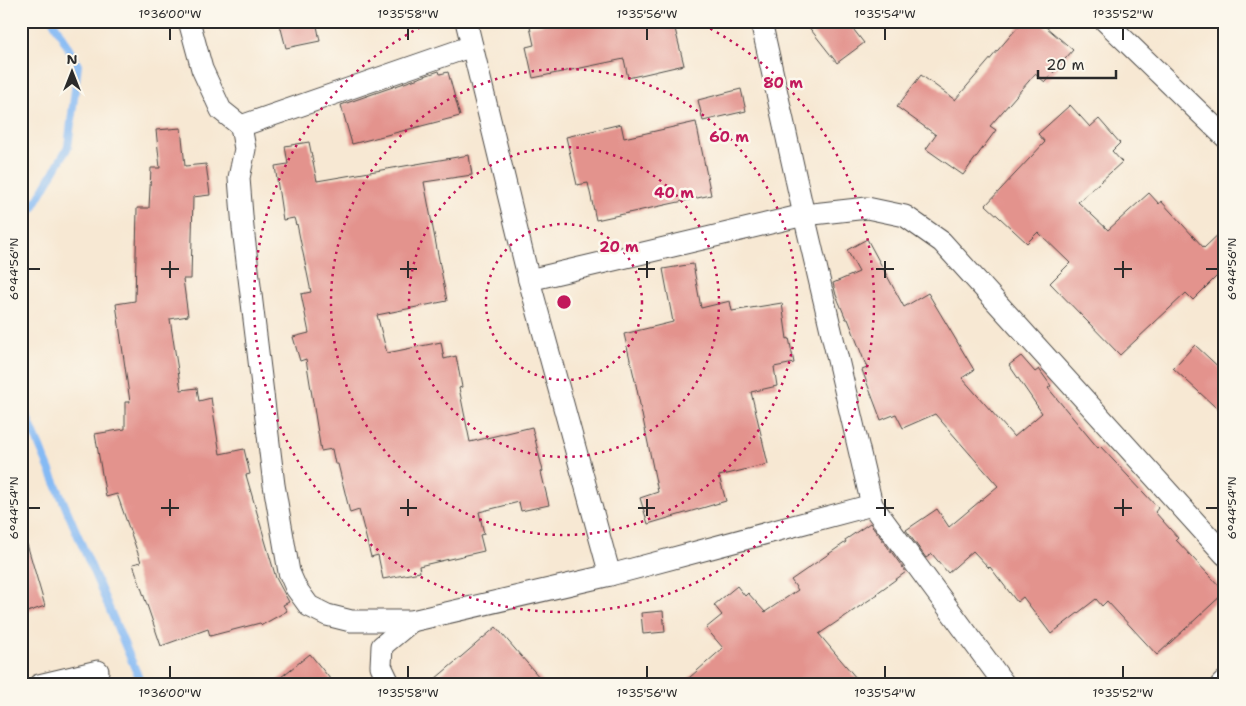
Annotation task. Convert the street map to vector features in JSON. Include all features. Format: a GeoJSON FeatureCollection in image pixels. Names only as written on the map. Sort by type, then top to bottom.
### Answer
{"type":"FeatureCollection","features":[{"type":"Feature","properties":{"kind":"street"},"geometry":{"type":"LineString","coordinates":[[189,21],[202,69],[221,110],[241,126],[246,149],[240,178],[243,228],[274,485],[289,572],[296,588],[309,606],[326,616],[351,621],[412,621],[610,575],[872,505]]}},
{"type":"Feature","properties":{"kind":"street"},"geometry":{"type":"LineString","coordinates":[[466,21],[529,280],[610,575]]}},
{"type":"Feature","properties":{"kind":"street"},"geometry":{"type":"LineString","coordinates":[[761,21],[872,505],[1005,685]]}},
{"type":"Feature","properties":{"kind":"street"},"geometry":{"type":"LineString","coordinates":[[1105,21],[1225,137]]}},
{"type":"Feature","properties":{"kind":"street"},"geometry":{"type":"LineString","coordinates":[[241,126],[472,46]]}},
{"type":"Feature","properties":{"kind":"street"},"geometry":{"type":"LineString","coordinates":[[529,280],[804,215],[867,208],[905,216],[942,242],[1225,555]]}},
{"type":"Feature","properties":{"kind":"street"},"geometry":{"type":"LineString","coordinates":[[390,685],[381,666],[382,646],[412,621]]}},
{"type":"Feature","properties":{"kind":"street"},"geometry":{"type":"LineString","coordinates":[[39,685],[98,671]]}},
{"type":"Feature","properties":{"kind":"street"},"geometry":{"type":"LineString","coordinates":[[1221,685],[1225,681]]}},
{"type":"Feature","properties":{"kind":"building"},"geometry":{"type":"Polygon","coordinates":[[[279,21],[316,21],[320,41],[286,48],[279,21]]]}},
{"type":"Feature","properties":{"kind":"building"},"geometry":{"type":"Polygon","coordinates":[[[559,21],[673,21],[684,65],[628,78],[624,59],[533,78],[526,47],[534,45],[530,27],[559,21]]]}},
{"type":"Feature","properties":{"kind":"building"},"geometry":{"type":"Polygon","coordinates":[[[804,21],[847,21],[864,43],[837,63],[804,21]]]}},
{"type":"Feature","properties":{"kind":"building"},"geometry":{"type":"Polygon","coordinates":[[[1023,21],[1039,21],[1073,50],[1045,82],[1035,74],[990,126],[996,130],[963,175],[926,149],[936,135],[897,107],[921,75],[955,100],[1023,21]]]}},
{"type":"Feature","properties":{"kind":"building"},"geometry":{"type":"Polygon","coordinates":[[[439,71],[440,74],[448,72],[460,116],[352,144],[341,105],[439,71]]]}},
{"type":"Feature","properties":{"kind":"building"},"geometry":{"type":"Polygon","coordinates":[[[741,89],[746,111],[703,121],[698,100],[741,89]]]}},
{"type":"Feature","properties":{"kind":"building"},"geometry":{"type":"Polygon","coordinates":[[[1070,105],[1090,127],[1099,119],[1120,143],[1112,151],[1122,162],[1078,202],[1108,230],[1149,193],[1159,204],[1161,201],[1204,248],[1225,228],[1225,268],[1193,300],[1186,293],[1120,355],[1050,283],[1070,263],[1038,232],[1027,243],[986,205],[1045,142],[1038,134],[1070,105]]]}},
{"type":"Feature","properties":{"kind":"building"},"geometry":{"type":"Polygon","coordinates":[[[696,122],[711,195],[596,220],[588,183],[577,185],[566,137],[621,124],[624,138],[696,122]]]}},
{"type":"Feature","properties":{"kind":"building"},"geometry":{"type":"Polygon","coordinates":[[[181,128],[185,166],[206,164],[210,195],[193,197],[191,279],[183,279],[188,316],[170,319],[181,390],[197,388],[199,401],[211,398],[220,454],[244,449],[250,474],[246,475],[276,578],[289,602],[283,605],[287,611],[262,625],[260,623],[210,636],[208,629],[161,646],[133,564],[141,562],[117,494],[106,497],[95,434],[125,429],[125,402],[130,402],[116,304],[135,301],[137,208],[149,208],[151,168],[160,168],[156,130],[181,128]]]}},
{"type":"Feature","properties":{"kind":"building"},"geometry":{"type":"Polygon","coordinates":[[[309,142],[317,181],[469,155],[472,175],[424,182],[447,301],[377,315],[387,353],[441,342],[444,359],[456,356],[462,387],[459,388],[470,442],[532,427],[549,505],[521,511],[519,502],[479,512],[484,534],[480,535],[484,551],[419,566],[420,572],[383,579],[378,555],[371,557],[359,510],[350,513],[338,464],[335,464],[332,449],[321,451],[306,359],[300,361],[293,337],[309,333],[301,294],[311,292],[297,224],[294,218],[283,220],[275,166],[288,164],[285,146],[309,142]]]}},
{"type":"Feature","properties":{"kind":"building"},"geometry":{"type":"Polygon","coordinates":[[[867,239],[904,307],[928,293],[974,370],[962,378],[1014,437],[1042,413],[1009,365],[1021,356],[1035,372],[1039,369],[1051,386],[1048,388],[1098,448],[1100,446],[1158,508],[1155,512],[1178,538],[1176,540],[1225,592],[1157,655],[1107,601],[1102,606],[1096,599],[1051,634],[1023,597],[1017,602],[990,567],[973,551],[948,573],[932,554],[926,558],[906,530],[937,509],[949,527],[998,486],[935,414],[903,428],[896,414],[881,420],[862,370],[867,368],[848,319],[846,319],[836,295],[833,283],[859,272],[847,250],[867,239]]]}},
{"type":"Feature","properties":{"kind":"building"},"geometry":{"type":"Polygon","coordinates":[[[693,264],[701,308],[730,301],[732,311],[782,303],[787,339],[789,338],[794,363],[774,367],[777,386],[751,392],[768,464],[719,476],[726,501],[648,524],[640,498],[658,492],[624,334],[673,322],[663,269],[693,264]]]}},
{"type":"Feature","properties":{"kind":"building"},"geometry":{"type":"Polygon","coordinates":[[[1195,345],[1225,373],[1225,416],[1173,368],[1195,345]]]}},
{"type":"Feature","properties":{"kind":"building"},"geometry":{"type":"Polygon","coordinates":[[[870,523],[906,572],[878,594],[819,634],[862,685],[681,685],[723,648],[706,628],[722,615],[714,605],[737,586],[745,596],[748,593],[765,612],[798,590],[791,580],[870,523]]]}},
{"type":"Feature","properties":{"kind":"building"},"geometry":{"type":"Polygon","coordinates":[[[27,544],[45,606],[21,614],[21,545],[27,544]]]}},
{"type":"Feature","properties":{"kind":"building"},"geometry":{"type":"Polygon","coordinates":[[[663,611],[665,632],[643,634],[641,613],[663,611]]]}},
{"type":"Feature","properties":{"kind":"building"},"geometry":{"type":"Polygon","coordinates":[[[496,627],[546,685],[428,685],[496,627]]]}},
{"type":"Feature","properties":{"kind":"building"},"geometry":{"type":"Polygon","coordinates":[[[310,654],[335,685],[271,685],[310,654]]]}},
{"type":"Feature","properties":{"kind":"waterway"},"geometry":{"type":"LineString","coordinates":[[21,228],[68,147],[78,65],[53,21]]}},
{"type":"Feature","properties":{"kind":"waterway"},"geometry":{"type":"LineString","coordinates":[[21,403],[142,685]]}}]}
